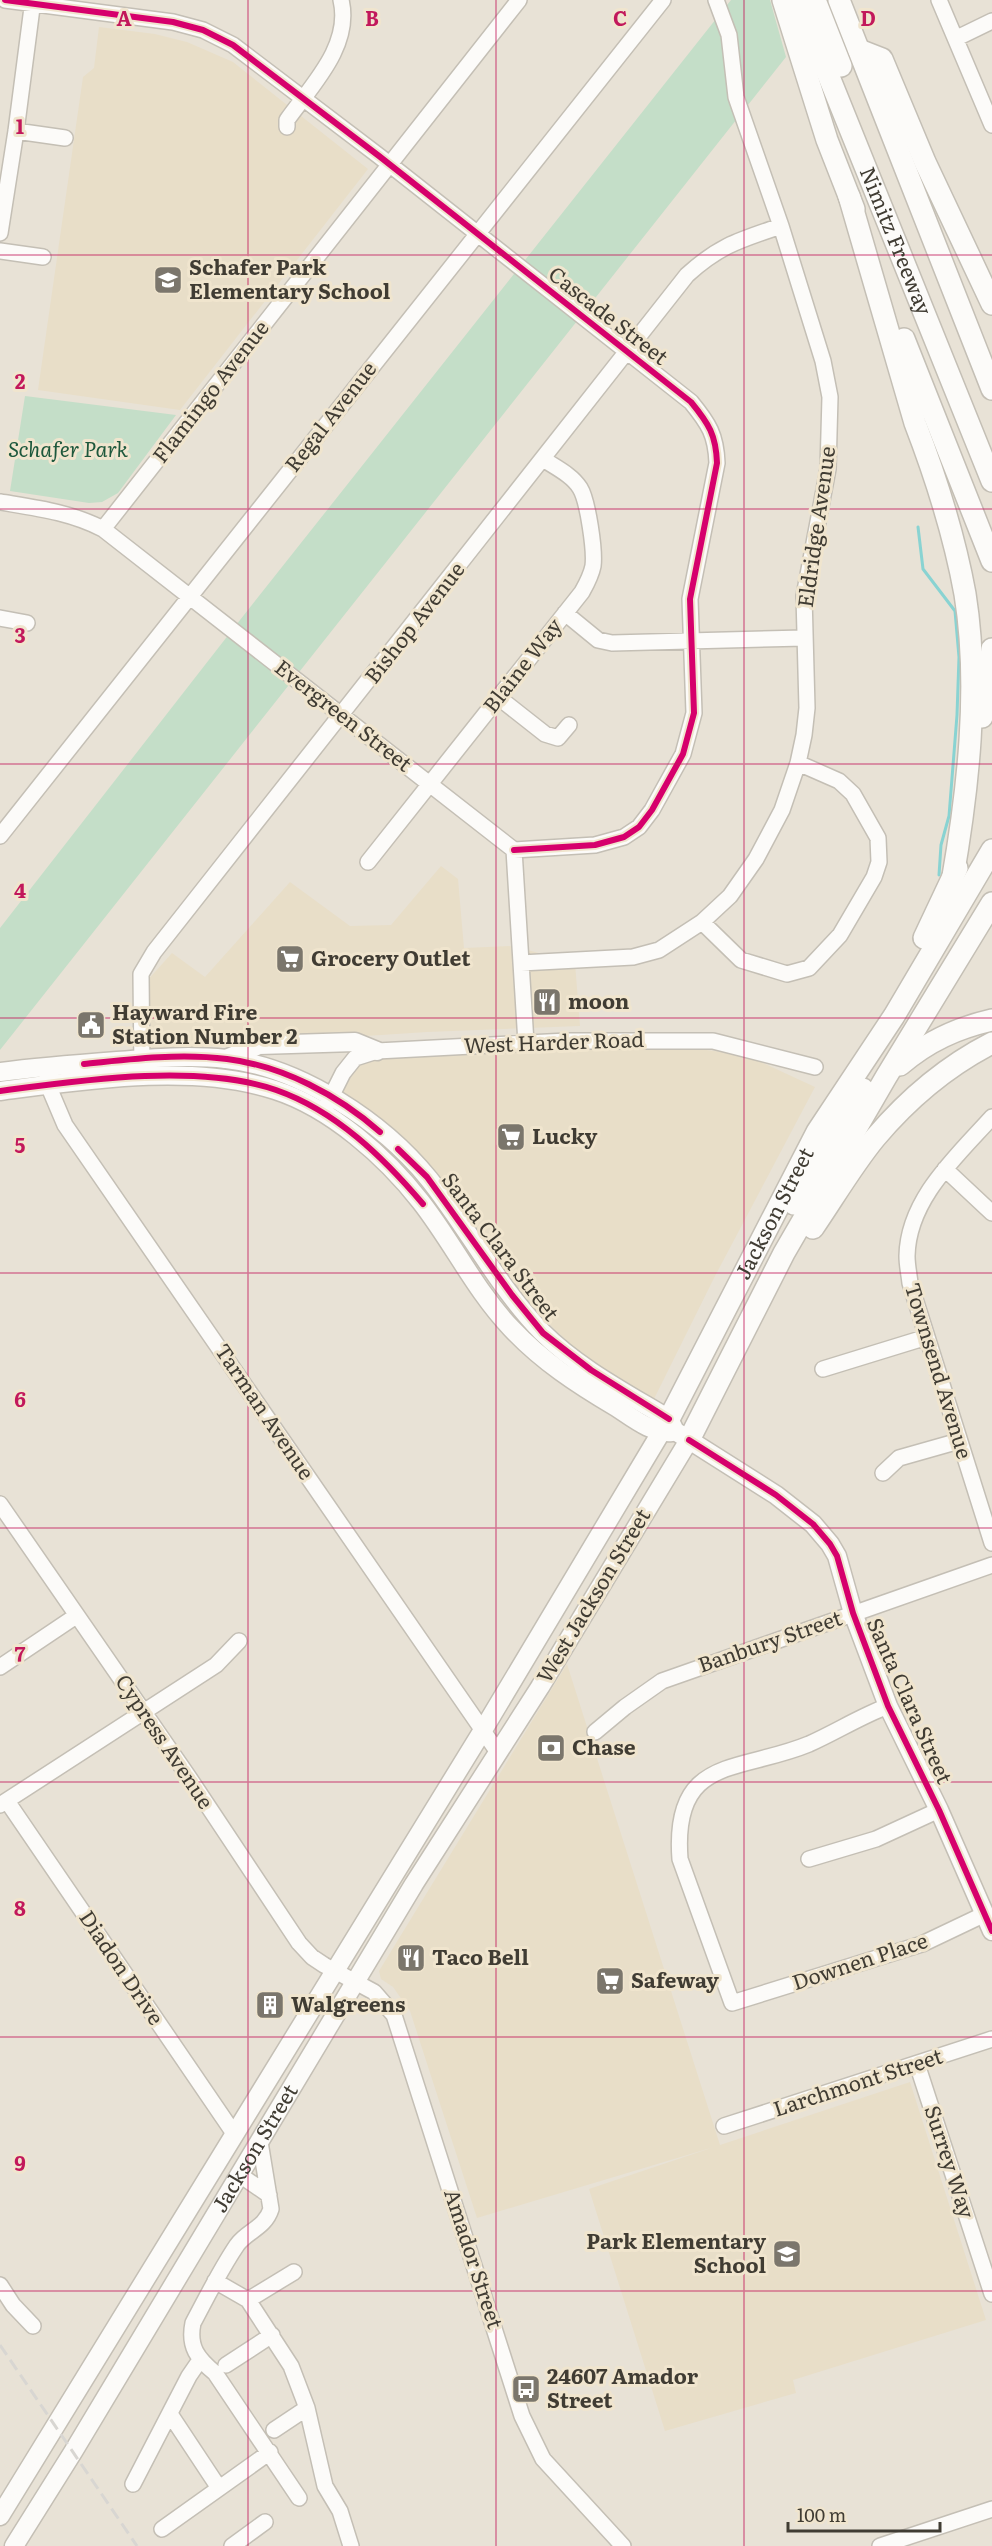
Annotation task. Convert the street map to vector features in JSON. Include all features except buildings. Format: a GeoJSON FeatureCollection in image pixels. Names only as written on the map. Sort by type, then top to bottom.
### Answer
{"type":"FeatureCollection","features":[{"type":"Feature","properties":{"kind":"highway"},"geometry":{"type":"LineString","coordinates":[[783,0],[827,140],[992,561]]}},
{"type":"Feature","properties":{"kind":"highway","name":"Nimitz Freeway"},"geometry":{"type":"LineString","coordinates":[[798,0],[992,481]]}},
{"type":"Feature","properties":{"kind":"highway"},"geometry":{"type":"LineString","coordinates":[[815,0],[992,449]]}},
{"type":"Feature","properties":{"kind":"highway","name":"Nimitz Freeway"},"geometry":{"type":"LineString","coordinates":[[839,0],[992,389]]}},
{"type":"Feature","properties":{"kind":"highway"},"geometry":{"type":"LineString","coordinates":[[859,50],[882,59],[925,162],[992,304]]}},
{"type":"Feature","properties":{"kind":"highway"},"geometry":{"type":"LineString","coordinates":[[849,196],[915,423],[926,451],[964,594],[971,670],[969,755],[965,805],[952,882]]}},
{"type":"Feature","properties":{"kind":"highway"},"geometry":{"type":"LineString","coordinates":[[894,1016],[912,962],[964,853],[973,814],[987,672],[992,649]]}},
{"type":"Feature","properties":{"kind":"highway"},"geometry":{"type":"LineString","coordinates":[[894,1016],[992,850]]}},
{"type":"Feature","properties":{"kind":"highway"},"geometry":{"type":"LineString","coordinates":[[673,1431],[786,1218],[914,1005],[978,874]]}},
{"type":"Feature","properties":{"kind":"highway","name":"Jackson Street"},"geometry":{"type":"LineString","coordinates":[[673,1431],[781,1263],[784,1253],[886,1077],[992,903]]}},
{"type":"Feature","properties":{"kind":"highway","name":"Jackson Street"},"geometry":{"type":"LineString","coordinates":[[673,1431],[817,1132],[894,1016]]}},
{"type":"Feature","properties":{"kind":"highway"},"geometry":{"type":"LineString","coordinates":[[886,1077],[922,1048],[948,1032],[989,1021]]}},
{"type":"Feature","properties":{"kind":"highway"},"geometry":{"type":"LineString","coordinates":[[781,1263],[792,1258],[875,1138],[935,1079],[962,1058],[992,1043]]}},
{"type":"Feature","properties":{"kind":"main road"},"geometry":{"type":"LineString","coordinates":[[226,1059],[259,1045],[355,1042],[377,1051]]}},
{"type":"Feature","properties":{"kind":"main road","name":"Santa Clara Street"},"geometry":{"type":"LineString","coordinates":[[142,1059],[226,1059],[280,1072],[301,1081],[326,1105]]}},
{"type":"Feature","properties":{"kind":"main road"},"geometry":{"type":"LineString","coordinates":[[0,1091],[48,1085],[142,1059]]}},
{"type":"Feature","properties":{"kind":"main road"},"geometry":{"type":"LineString","coordinates":[[0,1072],[45,1066],[102,1071],[141,1078]]}},
{"type":"Feature","properties":{"kind":"main road","name":"Santa Clara Street"},"geometry":{"type":"LineString","coordinates":[[141,1078],[183,1075],[233,1080],[326,1105],[370,1124],[427,1177],[512,1295],[543,1333],[673,1431],[768,1490],[813,1524],[837,1556],[853,1613],[888,1706],[939,1810],[992,1931]]}},
{"type":"Feature","properties":{"kind":"main road","name":"West Jackson Street"},"geometry":{"type":"LineString","coordinates":[[483,1730],[673,1431]]}},
{"type":"Feature","properties":{"kind":"main road","name":"West Jackson Street"},"geometry":{"type":"LineString","coordinates":[[497,1751],[540,1687],[673,1431]]}},
{"type":"Feature","properties":{"kind":"main road","name":"Jackson Street"},"geometry":{"type":"LineString","coordinates":[[0,2516],[483,1730]]}},
{"type":"Feature","properties":{"kind":"main road","name":"Jackson Street"},"geometry":{"type":"LineString","coordinates":[[14,2546],[260,2142],[354,1982],[497,1751]]}},
{"type":"Feature","properties":{"kind":"main road"},"geometry":{"type":"LineString","coordinates":[[235,2135],[233,2154],[235,2166],[240,2175]]}},
{"type":"Feature","properties":{"kind":"street","name":"Cascade Street"},"geometry":{"type":"LineString","coordinates":[[5,0],[173,22],[203,30],[233,45],[390,164],[691,402],[708,424],[717,443],[717,463],[690,599],[694,713],[690,735],[683,754],[652,810],[639,827],[624,837],[595,845],[514,850]]}},
{"type":"Feature","properties":{"kind":"street"},"geometry":{"type":"LineString","coordinates":[[287,127],[287,120],[326,68],[339,38],[341,0]]}},
{"type":"Feature","properties":{"kind":"street","name":"Flamingo Avenue"},"geometry":{"type":"LineString","coordinates":[[103,529],[519,0]]}},
{"type":"Feature","properties":{"kind":"street","name":"Regal Avenue"},"geometry":{"type":"LineString","coordinates":[[0,836],[663,0]]}},
{"type":"Feature","properties":{"kind":"street","name":"Eldridge Avenue"},"geometry":{"type":"LineString","coordinates":[[521,963],[633,957],[659,950],[702,922],[730,896],[756,859],[782,810],[798,763],[807,708],[804,596],[828,469],[830,397],[824,361],[781,226],[736,97],[729,35],[716,0]]}},
{"type":"Feature","properties":{"kind":"street"},"geometry":{"type":"LineString","coordinates":[[939,0],[992,125]]}},
{"type":"Feature","properties":{"kind":"street"},"geometry":{"type":"LineString","coordinates":[[0,233],[33,2]]}},
{"type":"Feature","properties":{"kind":"street"},"geometry":{"type":"LineString","coordinates":[[957,38],[992,21]]}},
{"type":"Feature","properties":{"kind":"street"},"geometry":{"type":"LineString","coordinates":[[16,131],[65,138]]}},
{"type":"Feature","properties":{"kind":"street","name":"Bishop Avenue"},"geometry":{"type":"LineString","coordinates":[[141,1078],[141,974],[154,952],[687,275],[707,257],[726,245],[781,226]]}},
{"type":"Feature","properties":{"kind":"street"},"geometry":{"type":"LineString","coordinates":[[0,251],[43,257]]}},
{"type":"Feature","properties":{"kind":"street","name":"Blaine Way"},"geometry":{"type":"LineString","coordinates":[[368,862],[565,613],[590,577],[593,563],[585,501],[579,487],[543,459]]}},
{"type":"Feature","properties":{"kind":"street","name":"Evergreen Street"},"geometry":{"type":"LineString","coordinates":[[0,502],[58,511],[86,520],[103,529],[514,850]]}},
{"type":"Feature","properties":{"kind":"street"},"geometry":{"type":"LineString","coordinates":[[565,613],[598,640],[612,643],[804,638]]}},
{"type":"Feature","properties":{"kind":"street"},"geometry":{"type":"LineString","coordinates":[[0,618],[27,623]]}},
{"type":"Feature","properties":{"kind":"street"},"geometry":{"type":"LineString","coordinates":[[498,698],[545,734],[558,738],[569,725]]}},
{"type":"Feature","properties":{"kind":"street"},"geometry":{"type":"LineString","coordinates":[[702,922],[741,960],[787,974],[809,968],[840,935],[874,877],[879,862],[878,838],[853,794],[839,782],[798,763]]}},
{"type":"Feature","properties":{"kind":"street"},"geometry":{"type":"LineString","coordinates":[[514,850],[526,1043]]}},
{"type":"Feature","properties":{"kind":"street","name":"West Harder Road"},"geometry":{"type":"LineString","coordinates":[[326,1105],[343,1073],[356,1058],[377,1051],[663,1039],[713,1041],[815,1067]]}},
{"type":"Feature","properties":{"kind":"street","name":"Tarman Avenue"},"geometry":{"type":"LineString","coordinates":[[45,1066],[48,1085],[65,1125],[497,1751]]}},
{"type":"Feature","properties":{"kind":"street","name":"Townsend Avenue"},"geometry":{"type":"LineString","coordinates":[[992,1117],[945,1169],[922,1201],[911,1231],[907,1255],[910,1283],[992,1543]]}},
{"type":"Feature","properties":{"kind":"street"},"geometry":{"type":"LineString","coordinates":[[945,1169],[992,1213]]}},
{"type":"Feature","properties":{"kind":"street"},"geometry":{"type":"LineString","coordinates":[[823,1369],[927,1337]]}},
{"type":"Feature","properties":{"kind":"street"},"geometry":{"type":"LineString","coordinates":[[883,1473],[899,1458],[959,1441]]}},
{"type":"Feature","properties":{"kind":"street","name":"Cypress Avenue"},"geometry":{"type":"LineString","coordinates":[[0,1504],[144,1712],[299,1943],[312,1958],[335,1972]]}},
{"type":"Feature","properties":{"kind":"street","name":"Banbury Street"},"geometry":{"type":"LineString","coordinates":[[595,1732],[662,1681],[992,1565]]}},
{"type":"Feature","properties":{"kind":"street"},"geometry":{"type":"LineString","coordinates":[[0,1667],[76,1616]]}},
{"type":"Feature","properties":{"kind":"street"},"geometry":{"type":"LineString","coordinates":[[3,1803],[216,1665],[239,1641]]}},
{"type":"Feature","properties":{"kind":"street","name":"Downen Place"},"geometry":{"type":"LineString","coordinates":[[888,1706],[807,1744],[714,1772],[683,1806],[678,1834],[680,1859],[732,2003],[922,1944],[985,1914]]}},
{"type":"Feature","properties":{"kind":"street","name":"Diadon Drive"},"geometry":{"type":"LineString","coordinates":[[3,1803],[235,2135]]}},
{"type":"Feature","properties":{"kind":"street"},"geometry":{"type":"LineString","coordinates":[[809,1859],[876,1839],[939,1810]]}},
{"type":"Feature","properties":{"kind":"street","name":"Amador Street"},"geometry":{"type":"LineString","coordinates":[[335,1972],[374,1992],[394,2015],[522,2416],[543,2459],[623,2546]]}},
{"type":"Feature","properties":{"kind":"street","name":"Larchmont Street"},"geometry":{"type":"LineString","coordinates":[[724,2126],[992,2039]]}},
{"type":"Feature","properties":{"kind":"street","name":"Surrey Way"},"geometry":{"type":"LineString","coordinates":[[917,2064],[992,2294]]}},
{"type":"Feature","properties":{"kind":"street"},"geometry":{"type":"LineString","coordinates":[[260,2142],[271,2209],[268,2218],[259,2228],[238,2243],[193,2324],[190,2337],[200,2360],[215,2373],[299,2498]]}},
{"type":"Feature","properties":{"kind":"street"},"geometry":{"type":"LineString","coordinates":[[240,2175],[269,2195]]}},
{"type":"Feature","properties":{"kind":"street"},"geometry":{"type":"LineString","coordinates":[[248,2300],[294,2272]]}},
{"type":"Feature","properties":{"kind":"street"},"geometry":{"type":"LineString","coordinates":[[215,2281],[248,2300],[291,2366],[307,2408],[325,2486],[340,2511],[351,2546]]}},
{"type":"Feature","properties":{"kind":"street"},"geometry":{"type":"LineString","coordinates":[[0,2285],[13,2305],[33,2326]]}},
{"type":"Feature","properties":{"kind":"street"},"geometry":{"type":"LineString","coordinates":[[226,2365],[272,2335]]}},
{"type":"Feature","properties":{"kind":"street"},"geometry":{"type":"LineString","coordinates":[[133,2484],[189,2376],[200,2360]]}},
{"type":"Feature","properties":{"kind":"street"},"geometry":{"type":"LineString","coordinates":[[274,2430],[307,2408]]}},
{"type":"Feature","properties":{"kind":"street"},"geometry":{"type":"LineString","coordinates":[[170,2414],[219,2488]]}},
{"type":"Feature","properties":{"kind":"street"},"geometry":{"type":"LineString","coordinates":[[162,2529],[270,2452]]}},
{"type":"Feature","properties":{"kind":"street"},"geometry":{"type":"LineString","coordinates":[[880,2546],[992,2509]]}},
{"type":"Feature","properties":{"kind":"street"},"geometry":{"type":"LineString","coordinates":[[232,2546],[265,2522]]}},
{"type":"Feature","properties":{"kind":"shaded area","name":"Schafer Park Elementary School"},"geometry":{"type":"Polygon","coordinates":[[[99,27],[155,34],[187,42],[233,62],[368,169],[180,410],[38,390],[83,77],[94,68],[99,27]]]}},
{"type":"Feature","properties":{"kind":"shaded area"},"geometry":{"type":"Polygon","coordinates":[[[441,866],[458,879],[464,948],[513,946],[575,963],[580,1026],[427,1032],[150,1050],[146,982],[172,953],[205,977],[290,882],[350,926],[391,925],[441,866]]]}},
{"type":"Feature","properties":{"kind":"shaded area"},"geometry":{"type":"Polygon","coordinates":[[[659,1044],[746,1055],[815,1087],[714,1278],[653,1401],[578,1351],[521,1298],[440,1183],[339,1097],[357,1067],[377,1056],[659,1044]]]}},
{"type":"Feature","properties":{"kind":"shaded area"},"geometry":{"type":"Polygon","coordinates":[[[567,1664],[720,2145],[910,2082],[986,2320],[793,2380],[796,2393],[665,2431],[589,2189],[714,2147],[477,2218],[410,2011],[393,1987],[381,1979],[379,1971],[567,1664]]]}},
{"type":"Feature","properties":{"kind":"green space"},"geometry":{"type":"Polygon","coordinates":[[[731,0],[770,0],[786,57],[0,1050],[0,928],[240,620],[731,0]]]}},
{"type":"Feature","properties":{"kind":"green space","name":"Schafer Park"},"geometry":{"type":"Polygon","coordinates":[[[25,396],[176,415],[118,493],[102,502],[89,503],[10,491],[25,396]]]}},
{"type":"Feature","properties":{"kind":"waterway"},"geometry":{"type":"LineString","coordinates":[[918,527],[923,569],[955,611],[959,657],[949,816],[941,845],[939,875]]}},
{"type":"Feature","properties":{"kind":"railway"},"geometry":{"type":"LineString","coordinates":[[0,2345],[137,2546]]}},
{"type":"Feature","properties":{"kind":"cycle path"},"geometry":{"type":"LineString","coordinates":[[5,0],[173,22],[203,30],[233,45],[379,156],[691,402],[703,417],[713,437],[717,463],[690,599],[694,713],[683,754],[652,810],[639,827],[624,837],[595,845],[514,850]]}},
{"type":"Feature","properties":{"kind":"cycle path"},"geometry":{"type":"LineString","coordinates":[[84,1064],[173,1057],[209,1057],[248,1063],[269,1068],[309,1084],[346,1106],[380,1132]]}},
{"type":"Feature","properties":{"kind":"cycle path"},"geometry":{"type":"LineString","coordinates":[[0,1091],[67,1082],[140,1076],[212,1077],[276,1090],[319,1110],[357,1137],[392,1169],[423,1204]]}},
{"type":"Feature","properties":{"kind":"cycle path"},"geometry":{"type":"LineString","coordinates":[[398,1149],[427,1177],[512,1295],[543,1333],[591,1370],[669,1419]]}},
{"type":"Feature","properties":{"kind":"cycle path"},"geometry":{"type":"LineString","coordinates":[[689,1440],[776,1495],[813,1524],[830,1544],[837,1556],[853,1613],[888,1706],[939,1810],[992,1931]]}},
{"type":"Feature","properties":{"kind":"place","name":"Schafer Park Elementary School"},"geometry":{"type":"Point","coordinates":[168,280]}},
{"type":"Feature","properties":{"kind":"place","name":"Grocery Outlet"},"geometry":{"type":"Point","coordinates":[290,959]}},
{"type":"Feature","properties":{"kind":"place","name":"moon"},"geometry":{"type":"Point","coordinates":[547,1002]}},
{"type":"Feature","properties":{"kind":"place","name":"Hayward Fire Station Number 2"},"geometry":{"type":"Point","coordinates":[91,1025]}},
{"type":"Feature","properties":{"kind":"place","name":"Lucky"},"geometry":{"type":"Point","coordinates":[511,1137]}},
{"type":"Feature","properties":{"kind":"place","name":"Chase"},"geometry":{"type":"Point","coordinates":[551,1748]}},
{"type":"Feature","properties":{"kind":"place","name":"Taco Bell"},"geometry":{"type":"Point","coordinates":[411,1958]}},
{"type":"Feature","properties":{"kind":"place","name":"Safeway"},"geometry":{"type":"Point","coordinates":[610,1981]}},
{"type":"Feature","properties":{"kind":"place","name":"Walgreens"},"geometry":{"type":"Point","coordinates":[270,2005]}},
{"type":"Feature","properties":{"kind":"place","name":"Park Elementary School"},"geometry":{"type":"Point","coordinates":[787,2254]}},
{"type":"Feature","properties":{"kind":"place","name":"24607 Amador Street"},"geometry":{"type":"Point","coordinates":[526,2389]}}]}
